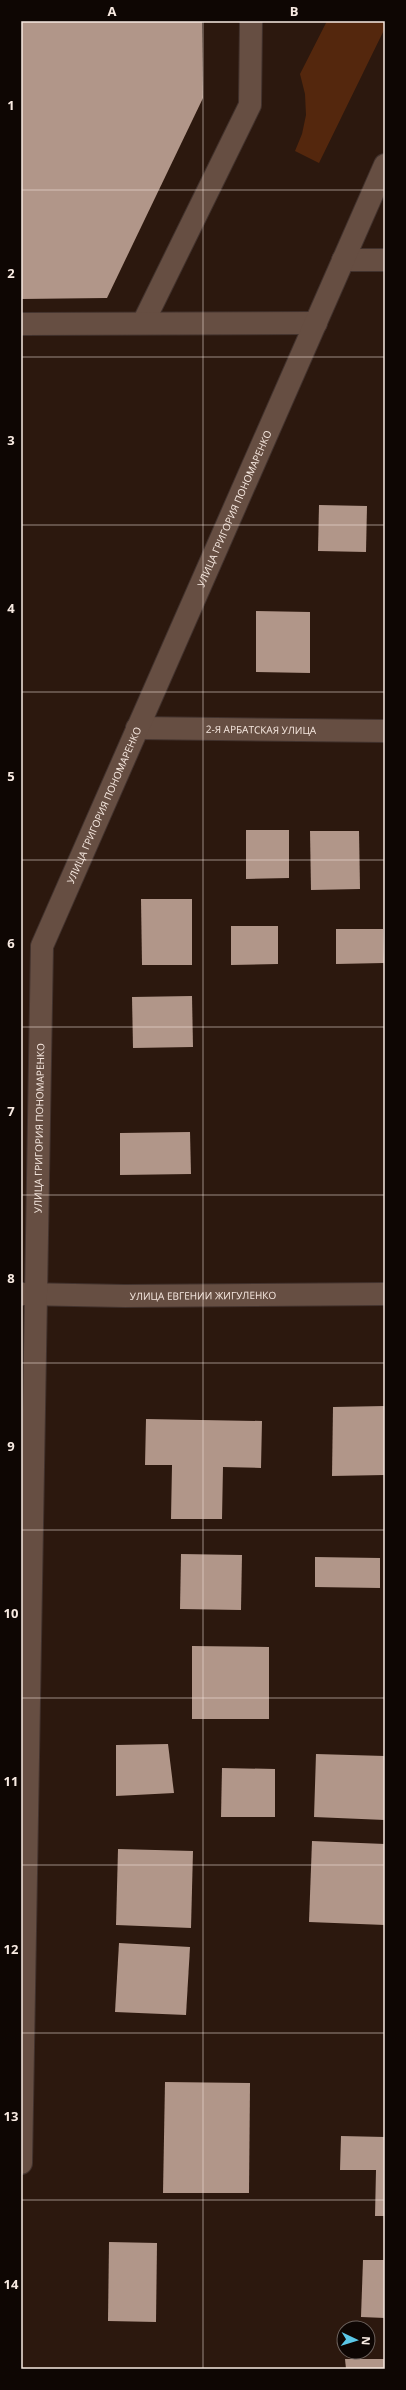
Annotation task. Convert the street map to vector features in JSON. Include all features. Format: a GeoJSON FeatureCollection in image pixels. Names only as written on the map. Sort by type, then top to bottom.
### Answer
{"type":"FeatureCollection","features":[{"type":"Feature","properties":{"kind":"street"},"geometry":{"type":"LineString","coordinates":[[143,323],[250,105],[251,21]]}},
{"type":"Feature","properties":{"kind":"street","name":"УЛИЦА ГРИГОРИЯ ПОНОМАРЕНКО"},"geometry":{"type":"LineString","coordinates":[[21,2162],[29,1581],[29,1294],[42,946],[385,165]]}},
{"type":"Feature","properties":{"kind":"street"},"geometry":{"type":"LineString","coordinates":[[343,260],[385,260]]}},
{"type":"Feature","properties":{"kind":"street"},"geometry":{"type":"LineString","coordinates":[[21,324],[316,323]]}},
{"type":"Feature","properties":{"kind":"street","name":"2-Я АРБАТСКАЯ УЛИЦА"},"geometry":{"type":"LineString","coordinates":[[137,728],[385,731]]}},
{"type":"Feature","properties":{"kind":"street","name":"УЛИЦА ЕВГЕНИИ ЖИГУЛЕНКО"},"geometry":{"type":"LineString","coordinates":[[29,1294],[125,1296],[385,1294]]}},
{"type":"Feature","properties":{"kind":"shaded area"},"geometry":{"type":"Polygon","coordinates":[[[327,21],[385,21],[385,28],[319,163],[295,151],[302,134],[306,115],[305,94],[300,74],[327,21]]]}},
{"type":"Feature","properties":{"kind":"building"},"geometry":{"type":"Polygon","coordinates":[[[21,21],[202,21],[203,98],[107,298],[21,299],[21,21]]]}},
{"type":"Feature","properties":{"kind":"building"},"geometry":{"type":"Polygon","coordinates":[[[319,505],[367,506],[366,552],[318,551],[319,505]]]}},
{"type":"Feature","properties":{"kind":"building"},"geometry":{"type":"Polygon","coordinates":[[[256,611],[310,612],[310,673],[256,672],[256,611]]]}},
{"type":"Feature","properties":{"kind":"building"},"geometry":{"type":"Polygon","coordinates":[[[246,830],[289,830],[289,878],[246,879],[246,830]]]}},
{"type":"Feature","properties":{"kind":"building"},"geometry":{"type":"Polygon","coordinates":[[[310,831],[359,831],[360,889],[311,890],[310,831]]]}},
{"type":"Feature","properties":{"kind":"building"},"geometry":{"type":"Polygon","coordinates":[[[141,899],[192,899],[192,965],[142,965],[141,899]]]}},
{"type":"Feature","properties":{"kind":"building"},"geometry":{"type":"Polygon","coordinates":[[[231,926],[278,926],[278,964],[231,965],[231,926]]]}},
{"type":"Feature","properties":{"kind":"building"},"geometry":{"type":"Polygon","coordinates":[[[336,929],[383,929],[384,963],[336,964],[336,929]]]}},
{"type":"Feature","properties":{"kind":"building"},"geometry":{"type":"Polygon","coordinates":[[[192,996],[193,1047],[133,1048],[132,997],[192,996]]]}},
{"type":"Feature","properties":{"kind":"building"},"geometry":{"type":"Polygon","coordinates":[[[190,1132],[191,1174],[120,1175],[120,1133],[190,1132]]]}},
{"type":"Feature","properties":{"kind":"building"},"geometry":{"type":"Polygon","coordinates":[[[385,1406],[385,1475],[332,1476],[333,1407],[385,1406]]]}},
{"type":"Feature","properties":{"kind":"building"},"geometry":{"type":"Polygon","coordinates":[[[146,1419],[262,1421],[261,1468],[223,1467],[222,1519],[171,1519],[172,1465],[145,1465],[146,1419]]]}},
{"type":"Feature","properties":{"kind":"building"},"geometry":{"type":"Polygon","coordinates":[[[181,1554],[242,1555],[241,1610],[180,1609],[181,1554]]]}},
{"type":"Feature","properties":{"kind":"building"},"geometry":{"type":"Polygon","coordinates":[[[315,1557],[380,1558],[380,1588],[315,1587],[315,1557]]]}},
{"type":"Feature","properties":{"kind":"building"},"geometry":{"type":"Polygon","coordinates":[[[192,1646],[269,1647],[269,1719],[192,1719],[192,1646]]]}},
{"type":"Feature","properties":{"kind":"building"},"geometry":{"type":"Polygon","coordinates":[[[168,1744],[174,1793],[116,1796],[116,1745],[168,1744]]]}},
{"type":"Feature","properties":{"kind":"building"},"geometry":{"type":"Polygon","coordinates":[[[316,1754],[385,1756],[385,1820],[314,1817],[316,1754]]]}},
{"type":"Feature","properties":{"kind":"building"},"geometry":{"type":"Polygon","coordinates":[[[222,1768],[275,1769],[275,1817],[221,1817],[222,1768]]]}},
{"type":"Feature","properties":{"kind":"building"},"geometry":{"type":"Polygon","coordinates":[[[312,1841],[385,1844],[385,1925],[309,1922],[312,1841]]]}},
{"type":"Feature","properties":{"kind":"building"},"geometry":{"type":"Polygon","coordinates":[[[118,1849],[193,1851],[191,1928],[116,1925],[118,1849]]]}},
{"type":"Feature","properties":{"kind":"building"},"geometry":{"type":"Polygon","coordinates":[[[119,1943],[190,1947],[186,2015],[115,2012],[119,1943]]]}},
{"type":"Feature","properties":{"kind":"building"},"geometry":{"type":"Polygon","coordinates":[[[165,2082],[250,2083],[249,2193],[163,2193],[165,2082]]]}},
{"type":"Feature","properties":{"kind":"building"},"geometry":{"type":"Polygon","coordinates":[[[341,2136],[385,2137],[385,2216],[375,2216],[376,2170],[340,2170],[341,2136]]]}},
{"type":"Feature","properties":{"kind":"building"},"geometry":{"type":"Polygon","coordinates":[[[109,2242],[157,2243],[156,2322],[108,2321],[109,2242]]]}},
{"type":"Feature","properties":{"kind":"building"},"geometry":{"type":"Polygon","coordinates":[[[363,2260],[385,2260],[385,2318],[361,2317],[363,2260]]]}},
{"type":"Feature","properties":{"kind":"building"},"geometry":{"type":"Polygon","coordinates":[[[385,2359],[385,2369],[346,2369],[345,2360],[385,2359]]]}}]}
